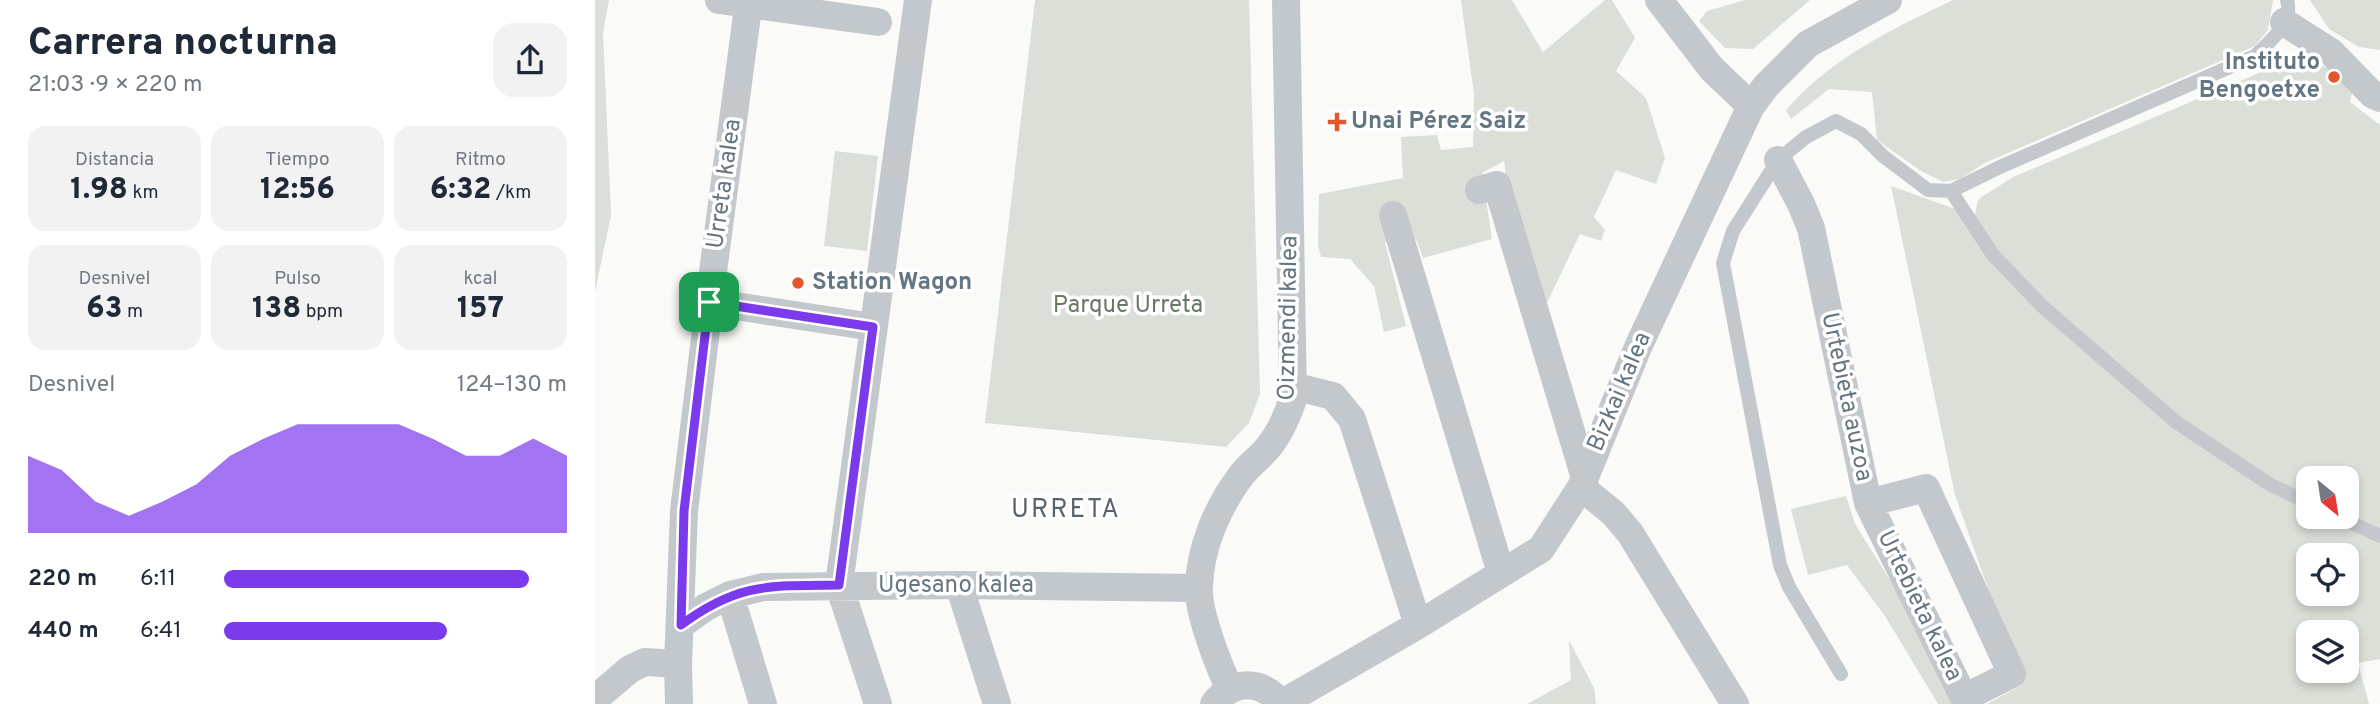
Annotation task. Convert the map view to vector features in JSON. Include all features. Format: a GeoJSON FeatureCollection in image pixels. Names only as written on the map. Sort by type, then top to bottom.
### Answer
{"type":"FeatureCollection","features":[{"type":"Feature","properties":{"kind":"street"},"geometry":{"type":"LineString","coordinates":[[719,0],[749,2],[878,22]]}},
{"type":"Feature","properties":{"kind":"street"},"geometry":{"type":"LineString","coordinates":[[878,704],[839,585],[918,0]]}},
{"type":"Feature","properties":{"kind":"street","name":"Oizmendi kalea"},"geometry":{"type":"LineString","coordinates":[[1222,696],[1198,588],[1204,549],[1216,516],[1240,477],[1268,448],[1284,425],[1293,398],[1286,0]]}},
{"type":"Feature","properties":{"kind":"street"},"geometry":{"type":"LineString","coordinates":[[1659,0],[1712,69],[1751,106]]}},
{"type":"Feature","properties":{"kind":"street","name":"Bizkai kalea"},"geometry":{"type":"LineString","coordinates":[[1222,696],[1241,685],[1253,685],[1264,688],[1281,704],[1418,625],[1541,549],[1583,483],[1638,346],[1751,106],[1766,86],[1808,44],[1875,1]]}},
{"type":"Feature","properties":{"kind":"street","name":"Urreta kalea"},"geometry":{"type":"LineString","coordinates":[[679,704],[684,511],[749,2]]}},
{"type":"Feature","properties":{"kind":"street"},"geometry":{"type":"LineString","coordinates":[[2285,11],[2378,89]]}},
{"type":"Feature","properties":{"kind":"street","name":"Urtebieta auzoa"},"geometry":{"type":"LineString","coordinates":[[1778,160],[1811,228],[1868,503],[1926,488],[2013,674]]}},
{"type":"Feature","properties":{"kind":"street"},"geometry":{"type":"LineString","coordinates":[[1479,190],[1497,186],[1583,483],[1630,533],[1735,704]]}},
{"type":"Feature","properties":{"kind":"street"},"geometry":{"type":"LineString","coordinates":[[1394,215],[1501,573]]}},
{"type":"Feature","properties":{"kind":"street"},"geometry":{"type":"LineString","coordinates":[[709,302],[873,327]]}},
{"type":"Feature","properties":{"kind":"street"},"geometry":{"type":"LineString","coordinates":[[1293,386],[1333,396],[1352,419],[1418,625]]}},
{"type":"Feature","properties":{"kind":"street","name":"Urtebieta kalea"},"geometry":{"type":"LineString","coordinates":[[1868,503],[1964,698],[2013,674]]}},
{"type":"Feature","properties":{"kind":"street"},"geometry":{"type":"LineString","coordinates":[[959,585],[997,704]]}},
{"type":"Feature","properties":{"kind":"street","name":"Ugesano kalea"},"geometry":{"type":"LineString","coordinates":[[681,625],[705,607],[730,595],[763,587],[959,585],[1198,588]]}},
{"type":"Feature","properties":{"kind":"street"},"geometry":{"type":"LineString","coordinates":[[730,595],[763,704]]}},
{"type":"Feature","properties":{"kind":"street"},"geometry":{"type":"LineString","coordinates":[[595,699],[630,669],[645,662],[678,664]]}},
{"type":"Feature","properties":{"kind":"lane"},"geometry":{"type":"LineString","coordinates":[[1841,674],[1789,587],[1780,565],[1723,263],[1733,231],[1778,160],[1806,137],[1836,121],[1861,134],[1883,156],[1929,190],[1951,191],[2000,167],[2255,57],[2282,30],[2285,11]]}},
{"type":"Feature","properties":{"kind":"lane"},"geometry":{"type":"LineString","coordinates":[[1951,191],[1993,255],[2062,324],[2176,422],[2269,484],[2296,497]]}},
{"type":"Feature","properties":{"kind":"lane"},"geometry":{"type":"LineString","coordinates":[[2359,526],[2380,536]]}},
{"type":"Feature","properties":{"kind":"green space"},"geometry":{"type":"Polygon","coordinates":[[[595,0],[609,0],[603,33],[611,215],[595,292],[595,0]]]}},
{"type":"Feature","properties":{"kind":"green space","name":"Parque Urreta"},"geometry":{"type":"Polygon","coordinates":[[[1035,0],[1249,0],[1260,394],[1249,423],[1226,447],[985,423],[1035,0]]]}},
{"type":"Feature","properties":{"kind":"green space"},"geometry":{"type":"Polygon","coordinates":[[[1461,0],[1512,0],[1543,52],[1605,0],[1612,0],[1635,38],[1616,71],[1646,98],[1665,158],[1656,184],[1616,170],[1594,217],[1605,230],[1601,241],[1580,234],[1542,313],[1508,190],[1504,161],[1482,173],[1492,239],[1423,258],[1416,239],[1385,242],[1406,326],[1384,332],[1374,286],[1350,259],[1321,257],[1318,245],[1319,194],[1403,178],[1401,137],[1437,135],[1441,150],[1473,147],[1474,94],[1461,0]]]}},
{"type":"Feature","properties":{"kind":"green space"},"geometry":{"type":"Polygon","coordinates":[[[1745,0],[1810,0],[1753,49],[1725,48],[1699,21],[1707,11],[1745,0]]]}},
{"type":"Feature","properties":{"kind":"green space"},"geometry":{"type":"Polygon","coordinates":[[[1953,0],[2273,0],[2268,30],[2255,46],[1985,163],[1960,179],[1943,182],[1921,171],[1877,140],[1872,92],[1829,89],[1791,119],[1786,110],[1822,75],[1863,46],[1953,0]]]}},
{"type":"Feature","properties":{"kind":"green space"},"geometry":{"type":"Polygon","coordinates":[[[2310,0],[2380,0],[2380,50],[2359,47],[2329,29],[2310,0]]]}},
{"type":"Feature","properties":{"kind":"green space"},"geometry":{"type":"Polygon","coordinates":[[[2297,57],[2331,69],[2352,93],[2350,102],[2380,125],[2380,659],[2359,663],[2359,620],[2296,620],[2296,683],[2359,683],[2359,667],[2369,704],[1987,704],[2022,685],[1955,495],[1891,186],[1975,216],[1980,198],[2013,177],[2297,57]]]}},
{"type":"Feature","properties":{"kind":"green space"},"geometry":{"type":"Polygon","coordinates":[[[835,151],[878,156],[867,251],[824,246],[835,151]]]}},
{"type":"Feature","properties":{"kind":"green space"},"geometry":{"type":"Polygon","coordinates":[[[1846,496],[1855,524],[1908,609],[1960,704],[1938,704],[1885,616],[1847,565],[1808,575],[1791,509],[1846,496]]]}},
{"type":"Feature","properties":{"kind":"green space"},"geometry":{"type":"Polygon","coordinates":[[[1569,640],[1594,688],[1596,704],[1527,704],[1571,680],[1569,640]]]}},
{"type":"Feature","properties":{"kind":"place","name":"Instituto Bengoetxe"},"geometry":{"type":"Point","coordinates":[2334,77]}},
{"type":"Feature","properties":{"kind":"place","name":"Unai Pérez Saiz"},"geometry":{"type":"Point","coordinates":[1337,122]}},
{"type":"Feature","properties":{"kind":"place","name":"Station Wagon"},"geometry":{"type":"Point","coordinates":[798,283]}},
{"type":"Feature","properties":{"kind":"district","name":"URRETA"},"geometry":{"type":"Point","coordinates":[1066,510]}},
{"type":"Feature","properties":{"kind":"route"},"geometry":{"type":"LineString","coordinates":[[709,302],[873,327],[839,585],[763,587],[730,595],[705,607],[681,625],[684,511],[709,302]]}}]}
